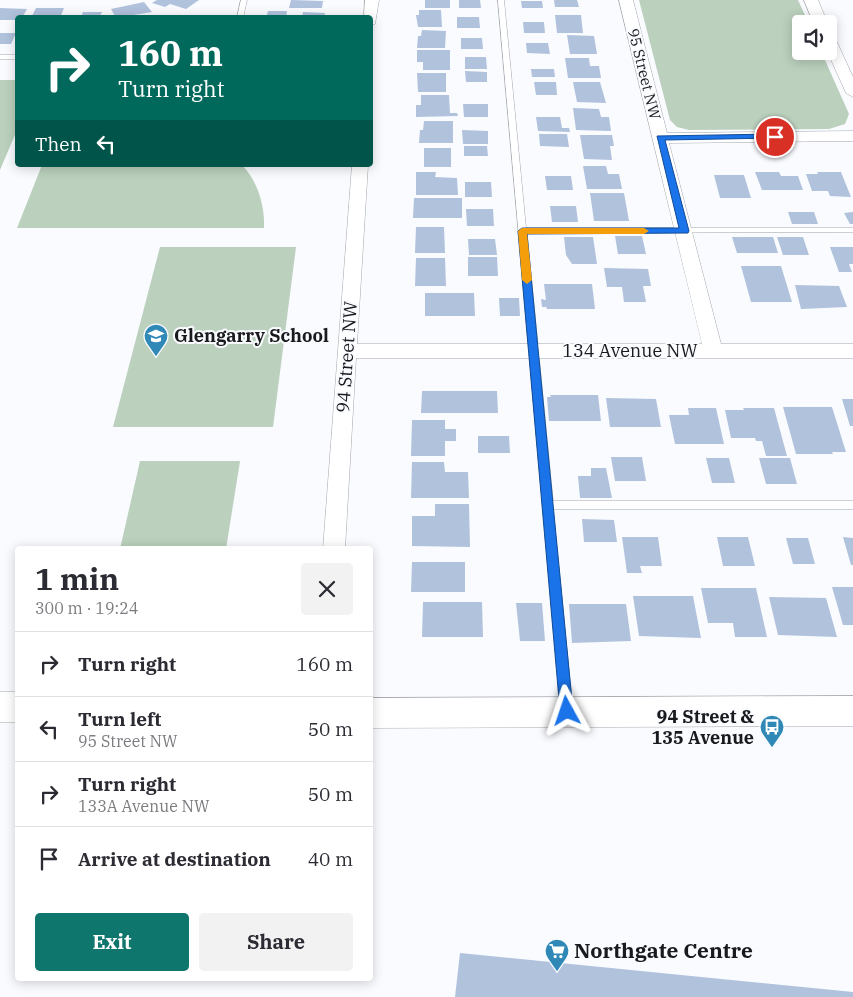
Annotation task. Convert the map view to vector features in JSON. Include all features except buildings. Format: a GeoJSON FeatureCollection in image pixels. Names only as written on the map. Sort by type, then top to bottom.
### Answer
{"type":"FeatureCollection","features":[{"type":"Feature","properties":{"kind":"street"},"geometry":{"type":"LineString","coordinates":[[371,15],[372,0]]}},
{"type":"Feature","properties":{"kind":"street","name":"95 Street NW"},"geometry":{"type":"LineString","coordinates":[[626,0],[713,351]]}},
{"type":"Feature","properties":{"kind":"street"},"geometry":{"type":"LineString","coordinates":[[811,0],[818,15]]}},
{"type":"Feature","properties":{"kind":"street"},"geometry":{"type":"LineString","coordinates":[[837,58],[853,93]]}},
{"type":"Feature","properties":{"kind":"street"},"geometry":{"type":"LineString","coordinates":[[660,138],[853,136]]}},
{"type":"Feature","properties":{"kind":"street","name":"94 Street NW"},"geometry":{"type":"LineString","coordinates":[[334,546],[360,167]]}},
{"type":"Feature","properties":{"kind":"street","name":"134 Avenue NW"},"geometry":{"type":"LineString","coordinates":[[348,351],[853,351]]}},
{"type":"Feature","properties":{"kind":"street"},"geometry":{"type":"LineString","coordinates":[[0,707],[15,707]]}},
{"type":"Feature","properties":{"kind":"street"},"geometry":{"type":"LineString","coordinates":[[373,713],[853,711]]}},
{"type":"Feature","properties":{"kind":"lane"},"geometry":{"type":"LineString","coordinates":[[241,15],[244,0]]}},
{"type":"Feature","properties":{"kind":"lane"},"geometry":{"type":"LineString","coordinates":[[501,0],[567,711]]}},
{"type":"Feature","properties":{"kind":"lane"},"geometry":{"type":"LineString","coordinates":[[0,57],[15,57]]}},
{"type":"Feature","properties":{"kind":"lane"},"geometry":{"type":"LineString","coordinates":[[522,231],[853,230]]}},
{"type":"Feature","properties":{"kind":"lane"},"geometry":{"type":"LineString","coordinates":[[548,505],[853,505]]}},
{"type":"Feature","properties":{"kind":"green space"},"geometry":{"type":"Polygon","coordinates":[[[639,0],[798,0],[805,15],[792,15],[792,60],[825,60],[849,114],[845,124],[829,129],[689,130],[677,127],[670,120],[639,0]]]}},
{"type":"Feature","properties":{"kind":"green space"},"geometry":{"type":"Polygon","coordinates":[[[0,80],[15,80],[15,135],[0,170],[0,80]]]}},
{"type":"Feature","properties":{"kind":"green space"},"geometry":{"type":"Polygon","coordinates":[[[41,167],[244,167],[256,186],[262,203],[264,228],[17,228],[41,167]]]}},
{"type":"Feature","properties":{"kind":"green space"},"geometry":{"type":"Polygon","coordinates":[[[160,247],[296,247],[273,427],[113,427],[160,247]]]}},
{"type":"Feature","properties":{"kind":"green space"},"geometry":{"type":"Polygon","coordinates":[[[140,461],[240,461],[226,546],[121,546],[140,461]]]}},
{"type":"Feature","properties":{"kind":"slow traffic"},"geometry":{"type":"LineString","coordinates":[[527,280],[522,231],[644,231]]}},
{"type":"Feature","properties":{"kind":"place","name":"Glengarry School"},"geometry":{"type":"Point","coordinates":[156,357]}},
{"type":"Feature","properties":{"kind":"place","name":"94 Street & 135 Avenue"},"geometry":{"type":"Point","coordinates":[772,748]}},
{"type":"Feature","properties":{"kind":"place","name":"Northgate Centre"},"geometry":{"type":"Point","coordinates":[557,972]}},
{"type":"Feature","properties":{"kind":"route"},"geometry":{"type":"LineString","coordinates":[[567,711],[522,231],[684,231],[660,138],[775,137]]}}]}
